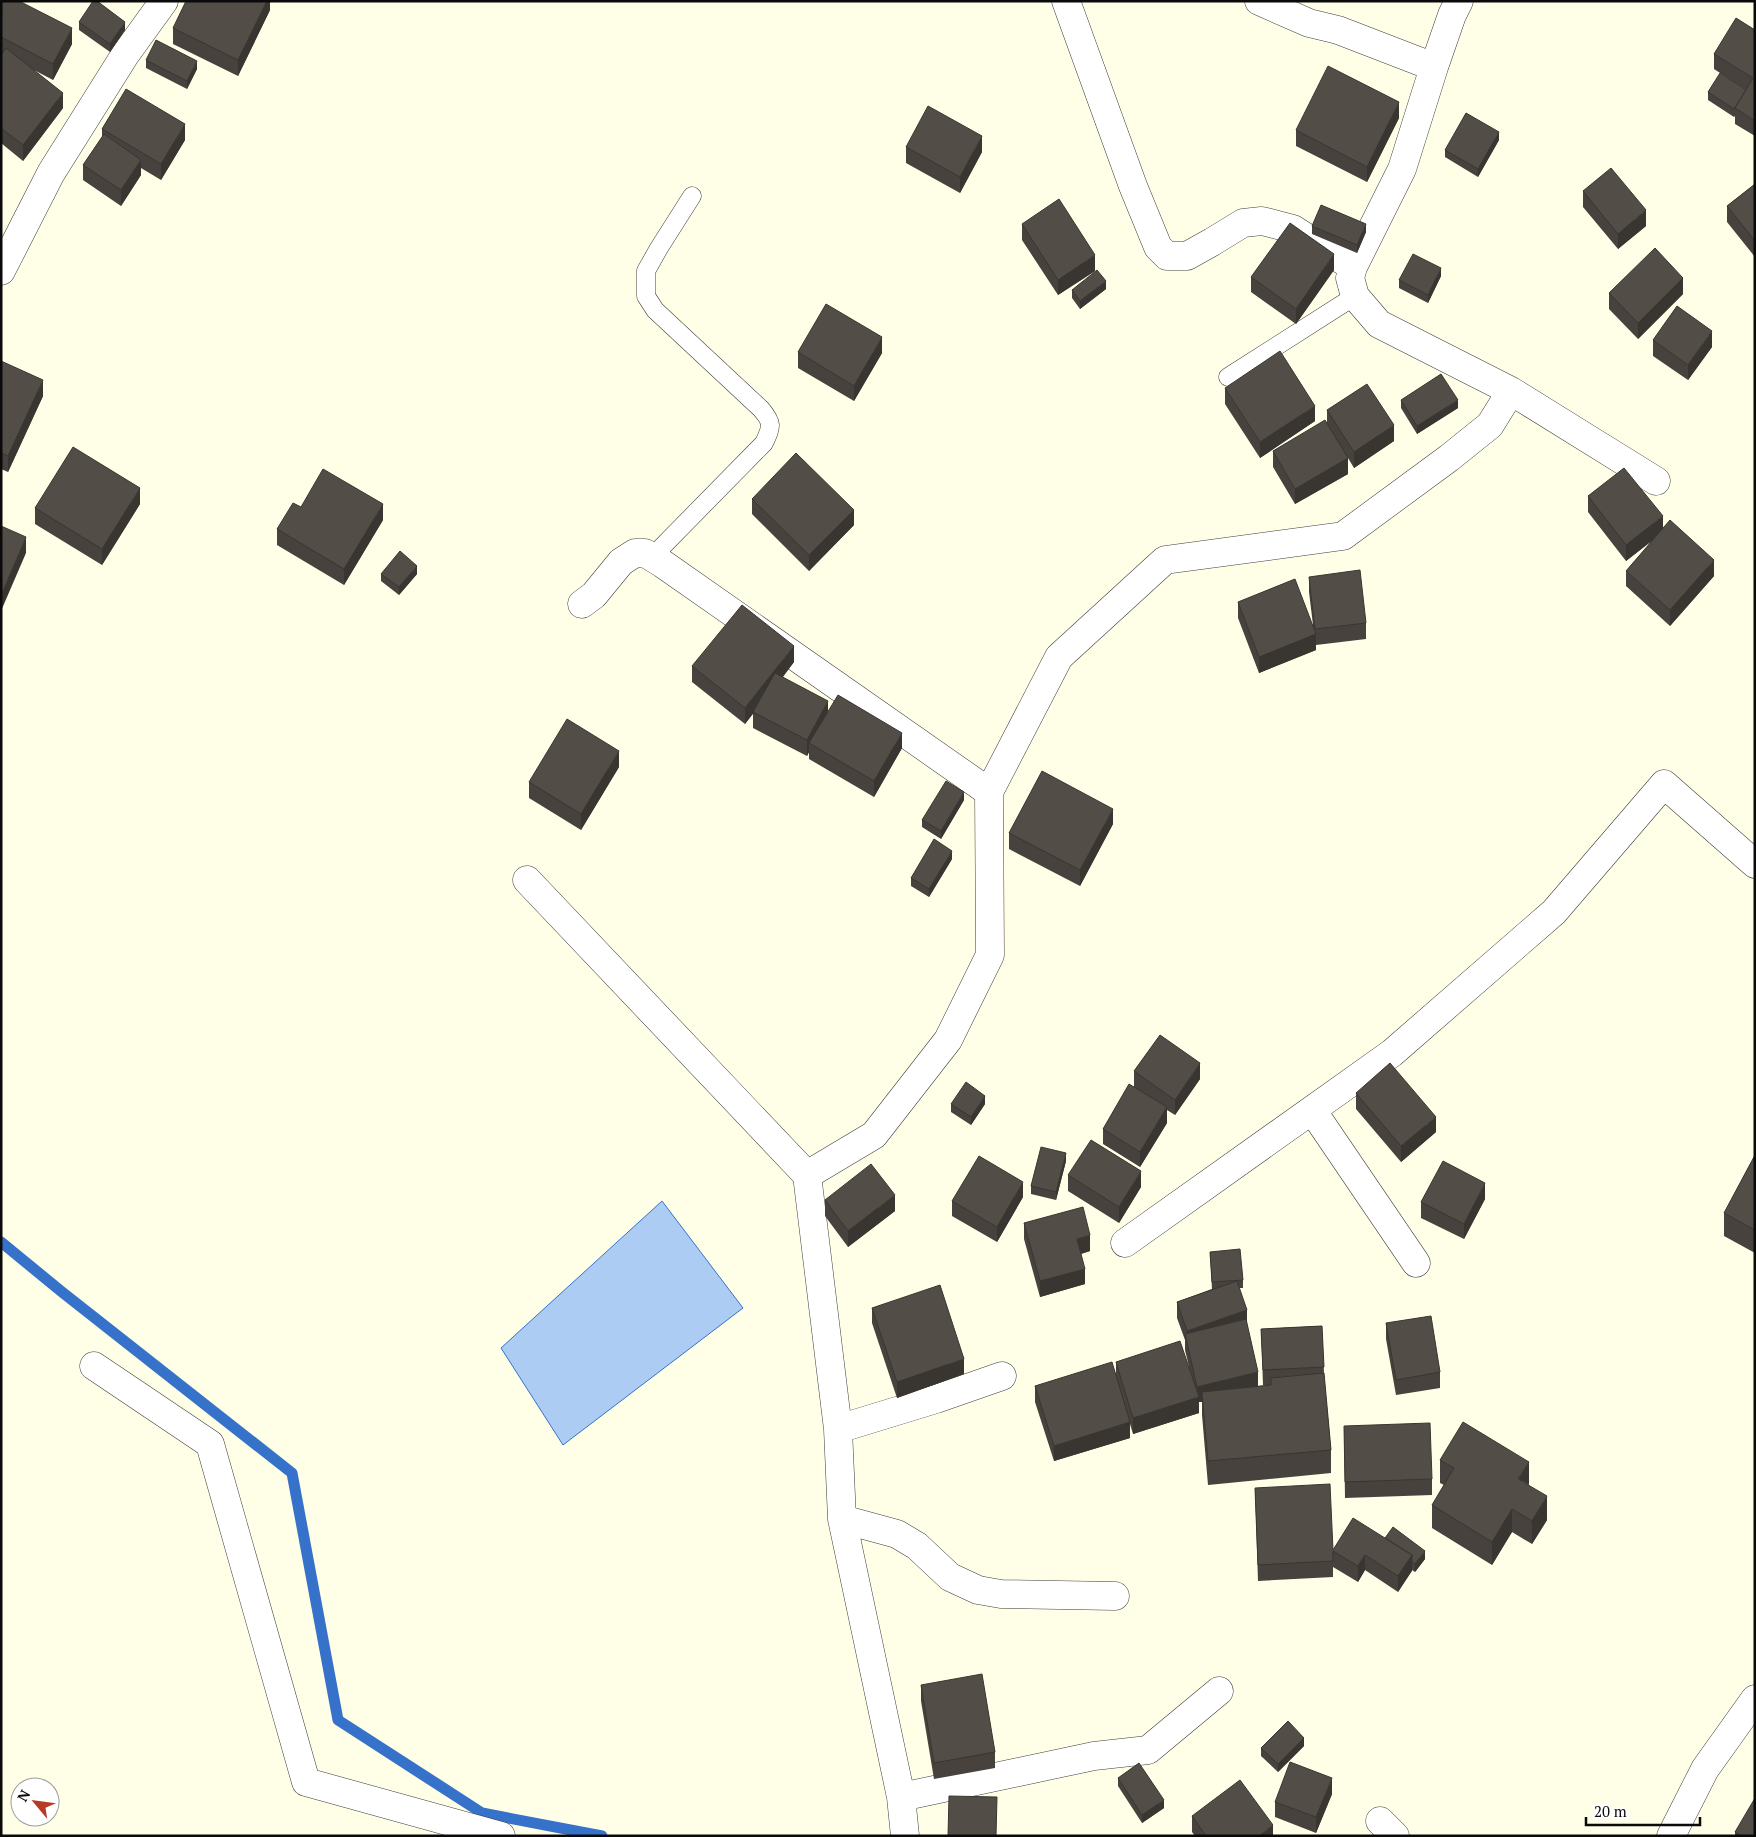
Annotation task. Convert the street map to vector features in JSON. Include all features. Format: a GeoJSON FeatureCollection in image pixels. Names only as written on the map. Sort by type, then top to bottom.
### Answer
{"type":"FeatureCollection","features":[{"type":"Feature","properties":{"kind":"street"},"geometry":{"type":"LineString","coordinates":[[1,271],[51,173],[125,55],[164,1]]}},
{"type":"Feature","properties":{"kind":"street"},"geometry":{"type":"LineString","coordinates":[[1066,1],[1133,186],[1158,247],[1167,256],[1187,256],[1242,223],[1262,221],[1293,229],[1353,267]]}},
{"type":"Feature","properties":{"kind":"street"},"geometry":{"type":"LineString","coordinates":[[1260,1],[1309,23],[1338,30],[1434,67]]}},
{"type":"Feature","properties":{"kind":"street"},"geometry":{"type":"LineString","coordinates":[[1459,1],[1452,15],[1434,67],[1402,169],[1353,267],[1350,278],[1355,296],[1379,324],[1511,391],[1656,481]]}},
{"type":"Feature","properties":{"kind":"street"},"geometry":{"type":"LineString","coordinates":[[807,1175],[874,1134],[948,1040],[990,954],[989,792],[1059,657],[1165,560],[1343,536],[1490,425],[1511,391]]}},
{"type":"Feature","properties":{"kind":"street"},"geometry":{"type":"LineString","coordinates":[[582,604],[594,595],[621,562],[635,553],[652,557],[989,792]]}},
{"type":"Feature","properties":{"kind":"street"},"geometry":{"type":"LineString","coordinates":[[1125,1243],[1392,1053],[1554,912],[1664,784],[1755,864]]}},
{"type":"Feature","properties":{"kind":"street"},"geometry":{"type":"LineString","coordinates":[[528,880],[807,1175],[838,1429],[842,1519],[901,1797],[905,1836]]}},
{"type":"Feature","properties":{"kind":"street"},"geometry":{"type":"LineString","coordinates":[[1312,1110],[1416,1263]]}},
{"type":"Feature","properties":{"kind":"street"},"geometry":{"type":"LineString","coordinates":[[94,1366],[210,1444],[306,1782],[501,1836]]}},
{"type":"Feature","properties":{"kind":"street"},"geometry":{"type":"LineString","coordinates":[[838,1429],[936,1399],[1002,1376]]}},
{"type":"Feature","properties":{"kind":"street"},"geometry":{"type":"LineString","coordinates":[[842,1519],[897,1534],[917,1546],[950,1577],[978,1590],[1001,1594],[1115,1596]]}},
{"type":"Feature","properties":{"kind":"street"},"geometry":{"type":"LineString","coordinates":[[901,1797],[1094,1756],[1148,1750],[1219,1690]]}},
{"type":"Feature","properties":{"kind":"street"},"geometry":{"type":"LineString","coordinates":[[1671,1836],[1705,1769],[1755,1700]]}},
{"type":"Feature","properties":{"kind":"lane"},"geometry":{"type":"LineString","coordinates":[[652,557],[764,443],[771,430],[770,419],[761,409],[655,310],[646,296],[646,271],[692,196]]}},
{"type":"Feature","properties":{"kind":"lane"},"geometry":{"type":"LineString","coordinates":[[1228,377],[1355,296]]}},
{"type":"Feature","properties":{"kind":"water"},"geometry":{"type":"Polygon","coordinates":[[[662,1201],[743,1308],[563,1445],[501,1348],[662,1201]]]}},
{"type":"Feature","properties":{"kind":"building"},"geometry":{"type":"Polygon","coordinates":[[[2,1],[19,1],[72,28],[53,64],[1,37],[2,1]]]}},
{"type":"Feature","properties":{"kind":"building"},"geometry":{"type":"Polygon","coordinates":[[[93,1],[97,1],[125,22],[110,44],[79,22],[93,1]]]}},
{"type":"Feature","properties":{"kind":"building"},"geometry":{"type":"Polygon","coordinates":[[[186,1],[267,1],[238,60],[173,28],[186,1]]]}},
{"type":"Feature","properties":{"kind":"building"},"geometry":{"type":"Polygon","coordinates":[[[1736,18],[1755,30],[1755,121],[1735,108],[1753,78],[1714,54],[1736,18]]]}},
{"type":"Feature","properties":{"kind":"building"},"geometry":{"type":"Polygon","coordinates":[[[156,40],[197,61],[187,81],[146,60],[156,40]]]}},
{"type":"Feature","properties":{"kind":"building"},"geometry":{"type":"Polygon","coordinates":[[[6,48],[63,93],[23,145],[1,128],[1,55],[6,48]]]}},
{"type":"Feature","properties":{"kind":"building"},"geometry":{"type":"Polygon","coordinates":[[[1328,66],[1399,102],[1367,167],[1296,130],[1328,66]]]}},
{"type":"Feature","properties":{"kind":"building"},"geometry":{"type":"Polygon","coordinates":[[[1720,73],[1746,90],[1734,109],[1708,92],[1720,73]]]}},
{"type":"Feature","properties":{"kind":"building"},"geometry":{"type":"Polygon","coordinates":[[[126,89],[185,124],[161,164],[102,129],[126,89]]]}},
{"type":"Feature","properties":{"kind":"building"},"geometry":{"type":"Polygon","coordinates":[[[928,106],[982,136],[960,177],[906,147],[928,106]]]}},
{"type":"Feature","properties":{"kind":"building"},"geometry":{"type":"Polygon","coordinates":[[[1466,113],[1499,132],[1478,169],[1445,150],[1466,113]]]}},
{"type":"Feature","properties":{"kind":"building"},"geometry":{"type":"Polygon","coordinates":[[[104,134],[141,160],[121,190],[83,165],[104,134]]]}},
{"type":"Feature","properties":{"kind":"building"},"geometry":{"type":"Polygon","coordinates":[[[1611,168],[1646,210],[1618,234],[1583,191],[1611,168]]]}},
{"type":"Feature","properties":{"kind":"building"},"geometry":{"type":"Polygon","coordinates":[[[1755,184],[1755,241],[1727,206],[1755,184]]]}},
{"type":"Feature","properties":{"kind":"building"},"geometry":{"type":"Polygon","coordinates":[[[1059,199],[1095,255],[1058,280],[1022,224],[1059,199]]]}},
{"type":"Feature","properties":{"kind":"building"},"geometry":{"type":"Polygon","coordinates":[[[1321,205],[1366,224],[1357,245],[1312,226],[1321,205]]]}},
{"type":"Feature","properties":{"kind":"building"},"geometry":{"type":"Polygon","coordinates":[[[1290,223],[1334,254],[1296,309],[1251,277],[1290,223]]]}},
{"type":"Feature","properties":{"kind":"building"},"geometry":{"type":"Polygon","coordinates":[[[1655,248],[1683,278],[1638,323],[1609,293],[1655,248]]]}},
{"type":"Feature","properties":{"kind":"building"},"geometry":{"type":"Polygon","coordinates":[[[1413,254],[1441,268],[1428,295],[1399,280],[1413,254]]]}},
{"type":"Feature","properties":{"kind":"building"},"geometry":{"type":"Polygon","coordinates":[[[1097,270],[1106,281],[1080,301],[1072,290],[1097,270]]]}},
{"type":"Feature","properties":{"kind":"building"},"geometry":{"type":"Polygon","coordinates":[[[826,304],[882,337],[854,386],[798,352],[826,304]]]}},
{"type":"Feature","properties":{"kind":"building"},"geometry":{"type":"Polygon","coordinates":[[[1677,306],[1712,331],[1688,365],[1653,340],[1677,306]]]}},
{"type":"Feature","properties":{"kind":"building"},"geometry":{"type":"Polygon","coordinates":[[[1280,351],[1315,406],[1260,442],[1225,388],[1280,351]]]}},
{"type":"Feature","properties":{"kind":"building"},"geometry":{"type":"Polygon","coordinates":[[[1,361],[43,380],[8,456],[1,453],[1,361]]]}},
{"type":"Feature","properties":{"kind":"building"},"geometry":{"type":"Polygon","coordinates":[[[1441,374],[1458,400],[1417,426],[1401,400],[1441,374]]]}},
{"type":"Feature","properties":{"kind":"building"},"geometry":{"type":"Polygon","coordinates":[[[1367,384],[1394,425],[1354,452],[1327,410],[1367,384]]]}},
{"type":"Feature","properties":{"kind":"building"},"geometry":{"type":"Polygon","coordinates":[[[1325,420],[1348,458],[1295,489],[1273,451],[1325,420]]]}},
{"type":"Feature","properties":{"kind":"building"},"geometry":{"type":"Polygon","coordinates":[[[73,447],[140,488],[102,549],[35,508],[73,447]]]}},
{"type":"Feature","properties":{"kind":"building"},"geometry":{"type":"Polygon","coordinates":[[[796,453],[854,510],[809,555],[752,499],[796,453]]]}},
{"type":"Feature","properties":{"kind":"building"},"geometry":{"type":"Polygon","coordinates":[[[1624,468],[1663,516],[1626,545],[1588,496],[1624,468]]]}},
{"type":"Feature","properties":{"kind":"building"},"geometry":{"type":"Polygon","coordinates":[[[323,469],[383,504],[344,569],[277,529],[293,503],[301,507],[323,469]]]}},
{"type":"Feature","properties":{"kind":"building"},"geometry":{"type":"Polygon","coordinates":[[[1670,520],[1714,560],[1670,610],[1626,571],[1670,520]]]}},
{"type":"Feature","properties":{"kind":"building"},"geometry":{"type":"Polygon","coordinates":[[[1,526],[26,537],[1,595],[1,526]]]}},
{"type":"Feature","properties":{"kind":"building"},"geometry":{"type":"Polygon","coordinates":[[[400,551],[417,566],[399,587],[381,574],[400,551]]]}},
{"type":"Feature","properties":{"kind":"building"},"geometry":{"type":"Polygon","coordinates":[[[1360,570],[1366,623],[1315,629],[1309,577],[1360,570]]]}},
{"type":"Feature","properties":{"kind":"building"},"geometry":{"type":"Polygon","coordinates":[[[1295,579],[1316,634],[1259,657],[1238,602],[1295,579]]]}},
{"type":"Feature","properties":{"kind":"building"},"geometry":{"type":"Polygon","coordinates":[[[742,605],[794,646],[745,708],[692,666],[742,605]]]}},
{"type":"Feature","properties":{"kind":"building"},"geometry":{"type":"Polygon","coordinates":[[[775,673],[828,701],[807,740],[753,712],[775,673]]]}},
{"type":"Feature","properties":{"kind":"building"},"geometry":{"type":"Polygon","coordinates":[[[838,695],[902,733],[874,781],[809,743],[838,695]]]}},
{"type":"Feature","properties":{"kind":"building"},"geometry":{"type":"Polygon","coordinates":[[[567,719],[619,751],[581,814],[529,782],[567,719]]]}},
{"type":"Feature","properties":{"kind":"building"},"geometry":{"type":"Polygon","coordinates":[[[1042,771],[1113,809],[1080,870],[1009,833],[1042,771]]]}},
{"type":"Feature","properties":{"kind":"building"},"geometry":{"type":"Polygon","coordinates":[[[946,781],[964,792],[941,831],[922,820],[946,781]]]}},
{"type":"Feature","properties":{"kind":"building"},"geometry":{"type":"Polygon","coordinates":[[[934,839],[952,851],[929,889],[911,878],[934,839]]]}},
{"type":"Feature","properties":{"kind":"building"},"geometry":{"type":"Polygon","coordinates":[[[1160,1035],[1200,1063],[1175,1100],[1134,1071],[1160,1035]]]}},
{"type":"Feature","properties":{"kind":"building"},"geometry":{"type":"Polygon","coordinates":[[[1390,1063],[1436,1117],[1401,1146],[1356,1093],[1390,1063]]]}},
{"type":"Feature","properties":{"kind":"building"},"geometry":{"type":"Polygon","coordinates":[[[966,1082],[985,1096],[971,1117],[951,1104],[966,1082]]]}},
{"type":"Feature","properties":{"kind":"building"},"geometry":{"type":"Polygon","coordinates":[[[1129,1084],[1167,1107],[1140,1152],[1103,1129],[1129,1084]]]}},
{"type":"Feature","properties":{"kind":"building"},"geometry":{"type":"Polygon","coordinates":[[[1091,1140],[1141,1171],[1119,1207],[1068,1175],[1091,1140]]]}},
{"type":"Feature","properties":{"kind":"building"},"geometry":{"type":"Polygon","coordinates":[[[1041,1147],[1066,1153],[1056,1192],[1031,1186],[1041,1147]]]}},
{"type":"Feature","properties":{"kind":"building"},"geometry":{"type":"Polygon","coordinates":[[[1755,1155],[1755,1230],[1724,1213],[1755,1155]]]}},
{"type":"Feature","properties":{"kind":"building"},"geometry":{"type":"Polygon","coordinates":[[[979,1156],[1023,1182],[997,1227],[952,1201],[979,1156]]]}},
{"type":"Feature","properties":{"kind":"building"},"geometry":{"type":"Polygon","coordinates":[[[1443,1161],[1485,1183],[1464,1224],[1421,1202],[1443,1161]]]}},
{"type":"Feature","properties":{"kind":"building"},"geometry":{"type":"Polygon","coordinates":[[[871,1164],[895,1195],[848,1231],[825,1200],[871,1164]]]}},
{"type":"Feature","properties":{"kind":"building"},"geometry":{"type":"Polygon","coordinates":[[[1083,1207],[1090,1235],[1077,1239],[1085,1269],[1040,1281],[1024,1223],[1083,1207]]]}},
{"type":"Feature","properties":{"kind":"building"},"geometry":{"type":"Polygon","coordinates":[[[1240,1249],[1243,1280],[1212,1282],[1210,1252],[1240,1249]]]}},
{"type":"Feature","properties":{"kind":"building"},"geometry":{"type":"Polygon","coordinates":[[[1237,1281],[1247,1310],[1187,1331],[1177,1302],[1237,1281]]]}},
{"type":"Feature","properties":{"kind":"building"},"geometry":{"type":"Polygon","coordinates":[[[940,1285],[964,1359],[897,1382],[872,1308],[940,1285]]]}},
{"type":"Feature","properties":{"kind":"building"},"geometry":{"type":"Polygon","coordinates":[[[1431,1316],[1440,1372],[1396,1380],[1386,1323],[1431,1316]]]}},
{"type":"Feature","properties":{"kind":"building"},"geometry":{"type":"Polygon","coordinates":[[[1246,1319],[1258,1372],[1197,1387],[1185,1334],[1246,1319]]]}},
{"type":"Feature","properties":{"kind":"building"},"geometry":{"type":"Polygon","coordinates":[[[1322,1326],[1324,1367],[1263,1370],[1261,1329],[1322,1326]]]}},
{"type":"Feature","properties":{"kind":"building"},"geometry":{"type":"Polygon","coordinates":[[[1180,1341],[1199,1397],[1133,1418],[1116,1362],[1180,1341]]]}},
{"type":"Feature","properties":{"kind":"building"},"geometry":{"type":"Polygon","coordinates":[[[1112,1362],[1130,1422],[1054,1446],[1035,1386],[1112,1362]]]}},
{"type":"Feature","properties":{"kind":"building"},"geometry":{"type":"Polygon","coordinates":[[[1324,1373],[1331,1450],[1208,1461],[1202,1392],[1271,1385],[1271,1378],[1324,1373]]]}},
{"type":"Feature","properties":{"kind":"building"},"geometry":{"type":"Polygon","coordinates":[[[1463,1422],[1529,1462],[1518,1479],[1547,1496],[1532,1521],[1512,1509],[1492,1542],[1432,1505],[1454,1468],[1440,1460],[1463,1422]]]}},
{"type":"Feature","properties":{"kind":"building"},"geometry":{"type":"Polygon","coordinates":[[[1430,1423],[1432,1479],[1345,1482],[1344,1426],[1430,1423]]]}},
{"type":"Feature","properties":{"kind":"building"},"geometry":{"type":"Polygon","coordinates":[[[1330,1484],[1333,1550],[1353,1518],[1412,1555],[1398,1576],[1365,1555],[1358,1566],[1333,1551],[1333,1561],[1258,1565],[1255,1488],[1330,1484]]]}},
{"type":"Feature","properties":{"kind":"building"},"geometry":{"type":"Polygon","coordinates":[[[1393,1527],[1425,1551],[1415,1564],[1412,1562],[1412,1555],[1385,1538],[1393,1527]]]}},
{"type":"Feature","properties":{"kind":"building"},"geometry":{"type":"Polygon","coordinates":[[[982,1674],[995,1752],[934,1763],[921,1685],[982,1674]]]}},
{"type":"Feature","properties":{"kind":"building"},"geometry":{"type":"Polygon","coordinates":[[[1288,1721],[1304,1738],[1278,1764],[1261,1748],[1288,1721]]]}},
{"type":"Feature","properties":{"kind":"building"},"geometry":{"type":"Polygon","coordinates":[[[1290,1762],[1332,1778],[1316,1817],[1275,1802],[1290,1762]]]}},
{"type":"Feature","properties":{"kind":"building"},"geometry":{"type":"Polygon","coordinates":[[[1139,1763],[1164,1800],[1142,1815],[1118,1778],[1139,1763]]]}},
{"type":"Feature","properties":{"kind":"building"},"geometry":{"type":"Polygon","coordinates":[[[1240,1780],[1273,1825],[1259,1836],[1206,1836],[1192,1816],[1240,1780]]]}},
{"type":"Feature","properties":{"kind":"building"},"geometry":{"type":"Polygon","coordinates":[[[949,1796],[997,1797],[996,1836],[948,1836],[949,1796]]]}},
{"type":"Feature","properties":{"kind":"building"},"geometry":{"type":"Polygon","coordinates":[[[1755,1798],[1755,1836],[1742,1836],[1735,1832],[1755,1798]]]}},
{"type":"Feature","properties":{"kind":"waterway"},"geometry":{"type":"LineString","coordinates":[[1,1242],[292,1473],[338,1720],[482,1813],[602,1836]]}}]}
